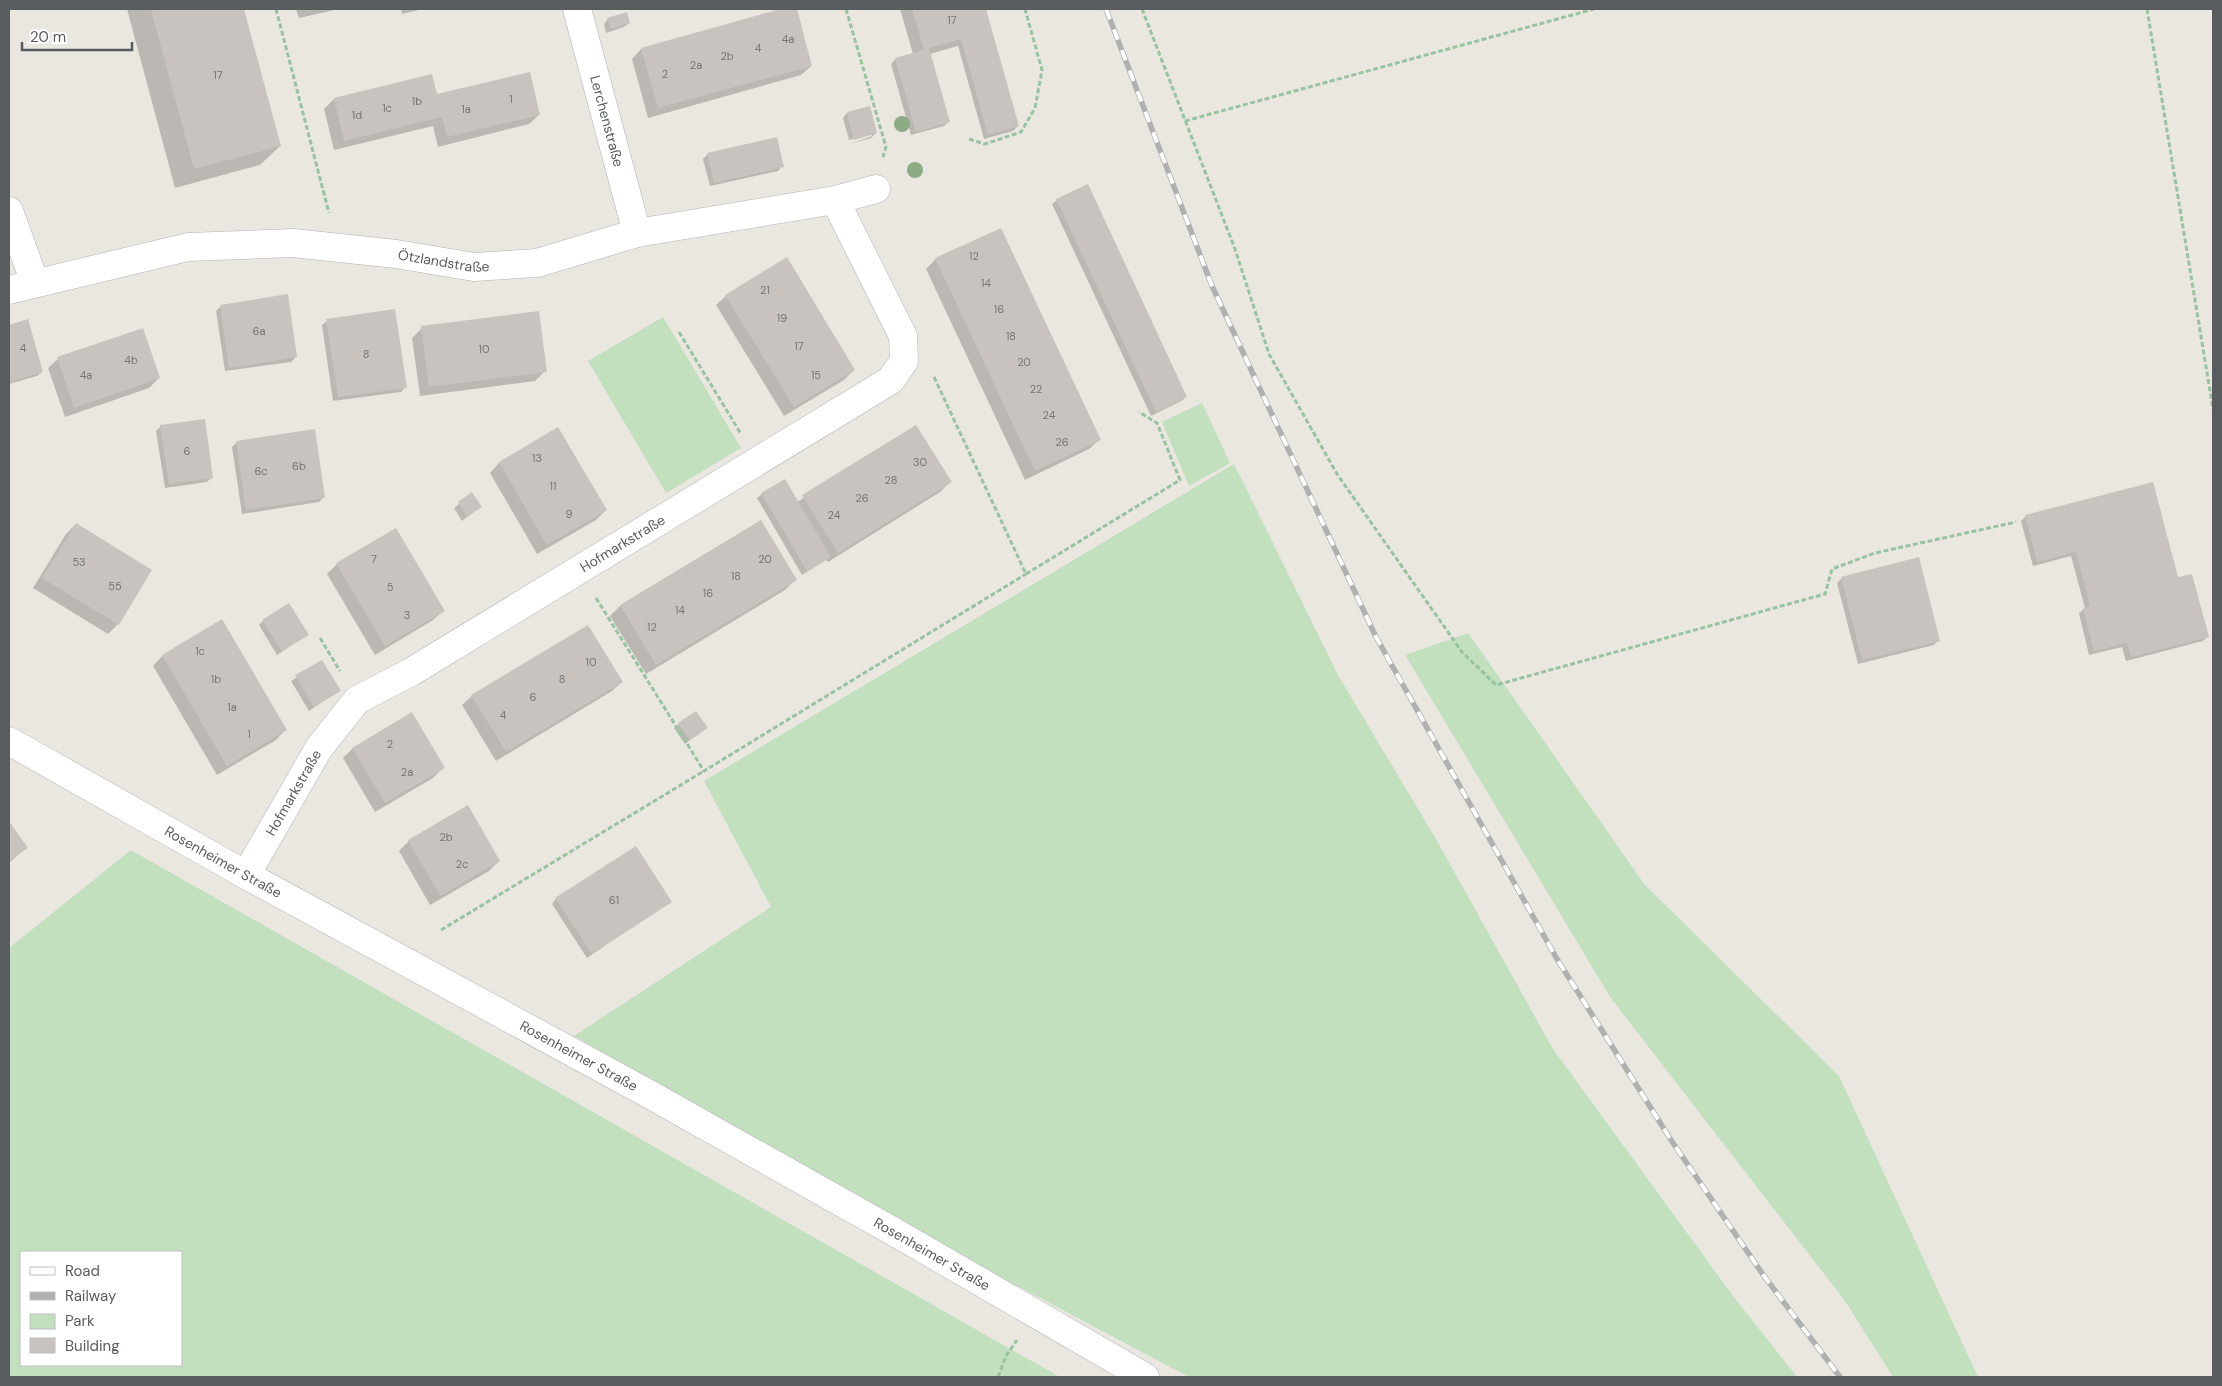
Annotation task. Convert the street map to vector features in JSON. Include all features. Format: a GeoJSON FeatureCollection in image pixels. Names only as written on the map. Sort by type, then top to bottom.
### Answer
{"type":"FeatureCollection","features":[{"type":"Feature","properties":{"kind":"street","name":"Lerchenstraße"},"geometry":{"type":"LineString","coordinates":[[577,9],[637,233]]}},
{"type":"Feature","properties":{"kind":"street","name":"Ötzlandstraße"},"geometry":{"type":"LineString","coordinates":[[9,290],[188,247],[293,243],[474,266],[538,263],[637,233],[834,200],[876,189]]}},
{"type":"Feature","properties":{"kind":"street"},"geometry":{"type":"LineString","coordinates":[[834,200],[903,336],[904,361]]}},
{"type":"Feature","properties":{"kind":"street"},"geometry":{"type":"LineString","coordinates":[[9,211],[35,283]]}},
{"type":"Feature","properties":{"kind":"street","name":"Hofmarkstraße"},"geometry":{"type":"LineString","coordinates":[[246,875],[319,748],[357,700],[411,672],[891,380],[904,361]]}},
{"type":"Feature","properties":{"kind":"street","name":"Rosenheimer Straße"},"geometry":{"type":"LineString","coordinates":[[9,741],[246,875],[650,1094],[1145,1377]]}},
{"type":"Feature","properties":{"kind":"path"},"geometry":{"type":"LineString","coordinates":[[276,9],[338,248]]}},
{"type":"Feature","properties":{"kind":"path"},"geometry":{"type":"LineString","coordinates":[[846,9],[886,147],[876,189]]}},
{"type":"Feature","properties":{"kind":"path"},"geometry":{"type":"LineString","coordinates":[[969,139],[985,144],[1021,132],[1035,108],[1042,70],[1025,9]]}},
{"type":"Feature","properties":{"kind":"path"},"geometry":{"type":"LineString","coordinates":[[1142,9],[1235,249],[1268,354],[1337,474],[1462,652],[1496,685],[1825,594],[1832,569],[1875,554],[2016,522]]}},
{"type":"Feature","properties":{"kind":"path"},"geometry":{"type":"LineString","coordinates":[[1185,122],[1594,9]]}},
{"type":"Feature","properties":{"kind":"path"},"geometry":{"type":"LineString","coordinates":[[2147,9],[2213,409]]}},
{"type":"Feature","properties":{"kind":"path"},"geometry":{"type":"LineString","coordinates":[[679,332],[757,461]]}},
{"type":"Feature","properties":{"kind":"path"},"geometry":{"type":"LineString","coordinates":[[904,361],[930,369],[1026,574]]}},
{"type":"Feature","properties":{"kind":"path"},"geometry":{"type":"LineString","coordinates":[[441,930],[1180,480],[1157,423],[1138,412]]}},
{"type":"Feature","properties":{"kind":"path"},"geometry":{"type":"LineString","coordinates":[[578,570],[704,771]]}},
{"type":"Feature","properties":{"kind":"path"},"geometry":{"type":"LineString","coordinates":[[320,638],[357,700]]}},
{"type":"Feature","properties":{"kind":"path"},"geometry":{"type":"LineString","coordinates":[[998,1377],[1006,1356],[1034,1314]]}},
{"type":"Feature","properties":{"kind":"green space"},"geometry":{"type":"Polygon","coordinates":[[[663,317],[741,448],[666,493],[588,361],[663,317]]]}},
{"type":"Feature","properties":{"kind":"green space"},"geometry":{"type":"Polygon","coordinates":[[[1202,403],[1230,463],[1189,486],[1162,422],[1202,403]]]}},
{"type":"Feature","properties":{"kind":"green space"},"geometry":{"type":"Polygon","coordinates":[[[1234,464],[1338,675],[1436,839],[1553,1049],[1733,1296],[1797,1377],[1189,1377],[929,1239],[574,1036],[771,907],[704,781],[1234,464]]]}},
{"type":"Feature","properties":{"kind":"green space"},"geometry":{"type":"Polygon","coordinates":[[[1468,633],[1645,885],[1839,1076],[1978,1377],[1893,1377],[1845,1301],[1610,997],[1405,655],[1468,633]]]}},
{"type":"Feature","properties":{"kind":"green space"},"geometry":{"type":"Polygon","coordinates":[[[131,850],[1060,1377],[9,1377],[9,948],[131,850]]]}},
{"type":"Feature","properties":{"kind":"building"},"geometry":{"type":"Polygon","coordinates":[[[151,9],[244,9],[281,146],[194,169],[151,9]]]}},
{"type":"Feature","properties":{"kind":"building"},"geometry":{"type":"Polygon","coordinates":[[[780,9],[797,9],[812,66],[658,108],[641,48],[780,9]]]}},
{"type":"Feature","properties":{"kind":"building"},"geometry":{"type":"Polygon","coordinates":[[[912,9],[986,9],[1019,126],[988,135],[961,39],[929,48],[950,122],[916,132],[895,58],[924,50],[912,9]]]}},
{"type":"Feature","properties":{"kind":"building"},"geometry":{"type":"Polygon","coordinates":[[[627,12],[630,23],[611,29],[607,18],[627,12]]]}},
{"type":"Feature","properties":{"kind":"building"},"geometry":{"type":"Polygon","coordinates":[[[530,72],[540,115],[447,137],[442,117],[344,141],[334,98],[432,74],[437,94],[530,72]]]}},
{"type":"Feature","properties":{"kind":"building"},"geometry":{"type":"Polygon","coordinates":[[[870,106],[877,133],[854,140],[847,112],[870,106]]]}},
{"type":"Feature","properties":{"kind":"building"},"geometry":{"type":"Polygon","coordinates":[[[777,137],[784,167],[714,183],[707,153],[777,137]]]}},
{"type":"Feature","properties":{"kind":"building"},"geometry":{"type":"Polygon","coordinates":[[[1088,184],[1187,397],[1156,412],[1056,199],[1088,184]]]}},
{"type":"Feature","properties":{"kind":"building"},"geometry":{"type":"Polygon","coordinates":[[[1001,228],[1101,440],[1035,471],[935,258],[1001,228]]]}},
{"type":"Feature","properties":{"kind":"building"},"geometry":{"type":"Polygon","coordinates":[[[787,257],[855,370],[794,407],[725,295],[787,257]]]}},
{"type":"Feature","properties":{"kind":"building"},"geometry":{"type":"Polygon","coordinates":[[[288,294],[297,357],[229,368],[220,305],[288,294]]]}},
{"type":"Feature","properties":{"kind":"building"},"geometry":{"type":"Polygon","coordinates":[[[395,309],[407,388],[338,397],[326,319],[395,309]]]}},
{"type":"Feature","properties":{"kind":"building"},"geometry":{"type":"Polygon","coordinates":[[[539,311],[547,372],[429,387],[421,326],[539,311]]]}},
{"type":"Feature","properties":{"kind":"building"},"geometry":{"type":"Polygon","coordinates":[[[28,319],[43,372],[9,382],[9,325],[28,319]]]}},
{"type":"Feature","properties":{"kind":"building"},"geometry":{"type":"Polygon","coordinates":[[[143,328],[160,378],[74,408],[57,357],[143,328]]]}},
{"type":"Feature","properties":{"kind":"building"},"geometry":{"type":"Polygon","coordinates":[[[205,419],[213,478],[169,484],[160,425],[205,419]]]}},
{"type":"Feature","properties":{"kind":"building"},"geometry":{"type":"Polygon","coordinates":[[[916,425],[952,482],[838,553],[802,495],[916,425]]]}},
{"type":"Feature","properties":{"kind":"building"},"geometry":{"type":"Polygon","coordinates":[[[558,427],[607,510],[547,545],[499,462],[558,427]]]}},
{"type":"Feature","properties":{"kind":"building"},"geometry":{"type":"Polygon","coordinates":[[[315,429],[325,498],[246,510],[236,441],[315,429]]]}},
{"type":"Feature","properties":{"kind":"building"},"geometry":{"type":"Polygon","coordinates":[[[785,479],[831,557],[807,571],[761,493],[785,479]]]}},
{"type":"Feature","properties":{"kind":"building"},"geometry":{"type":"Polygon","coordinates":[[[2153,482],[2178,577],[2192,574],[2209,637],[2131,657],[2127,643],[2094,651],[2083,608],[2090,606],[2076,552],[2037,562],[2025,515],[2153,482]]]}},
{"type":"Feature","properties":{"kind":"building"},"geometry":{"type":"Polygon","coordinates":[[[472,492],[482,507],[467,517],[458,502],[472,492]]]}},
{"type":"Feature","properties":{"kind":"building"},"geometry":{"type":"Polygon","coordinates":[[[761,520],[797,580],[656,665],[620,605],[761,520]]]}},
{"type":"Feature","properties":{"kind":"building"},"geometry":{"type":"Polygon","coordinates":[[[76,523],[152,570],[119,625],[42,578],[76,523]]]}},
{"type":"Feature","properties":{"kind":"building"},"geometry":{"type":"Polygon","coordinates":[[[396,528],[445,611],[385,646],[336,563],[396,528]]]}},
{"type":"Feature","properties":{"kind":"building"},"geometry":{"type":"Polygon","coordinates":[[[1919,557],[1940,641],[1862,660],[1841,577],[1919,557]]]}},
{"type":"Feature","properties":{"kind":"building"},"geometry":{"type":"Polygon","coordinates":[[[289,603],[309,635],[282,651],[262,620],[289,603]]]}},
{"type":"Feature","properties":{"kind":"building"},"geometry":{"type":"Polygon","coordinates":[[[222,619],[287,730],[227,766],[162,655],[222,619]]]}},
{"type":"Feature","properties":{"kind":"building"},"geometry":{"type":"Polygon","coordinates":[[[588,625],[623,682],[506,752],[471,695],[588,625]]]}},
{"type":"Feature","properties":{"kind":"building"},"geometry":{"type":"Polygon","coordinates":[[[322,660],[341,691],[314,707],[295,675],[322,660]]]}},
{"type":"Feature","properties":{"kind":"building"},"geometry":{"type":"Polygon","coordinates":[[[696,711],[708,728],[690,740],[678,723],[696,711]]]}},
{"type":"Feature","properties":{"kind":"building"},"geometry":{"type":"Polygon","coordinates":[[[412,712],[445,768],[385,803],[352,748],[412,712]]]}},
{"type":"Feature","properties":{"kind":"building"},"geometry":{"type":"Polygon","coordinates":[[[468,805],[500,861],[440,896],[408,840],[468,805]]]}},
{"type":"Feature","properties":{"kind":"building"},"geometry":{"type":"Polygon","coordinates":[[[9,821],[28,848],[9,861],[9,821]]]}},
{"type":"Feature","properties":{"kind":"building"},"geometry":{"type":"Polygon","coordinates":[[[636,846],[672,902],[592,954],[555,898],[636,846]]]}},
{"type":"Feature","properties":{"kind":"railway"},"geometry":{"type":"LineString","coordinates":[[1106,9],[1212,286],[1376,637],[1557,959],[1671,1140],[1764,1276],[1840,1377]]}}]}
